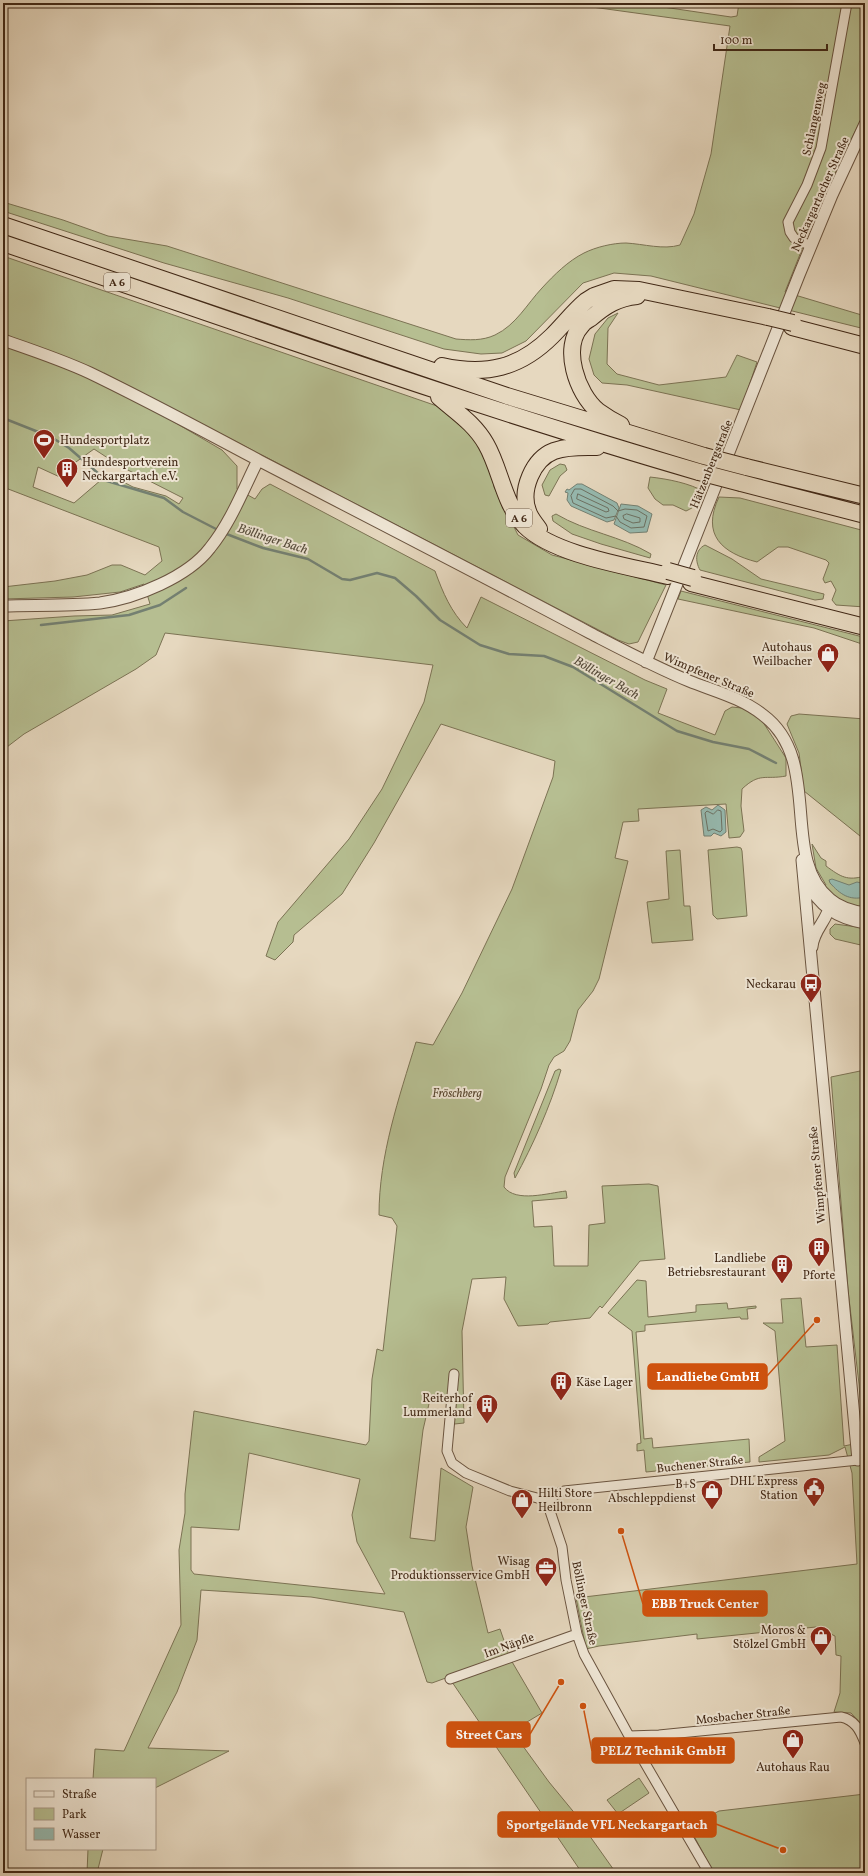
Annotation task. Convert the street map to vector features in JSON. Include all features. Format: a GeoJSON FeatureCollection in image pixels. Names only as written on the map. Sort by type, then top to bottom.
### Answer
{"type":"FeatureCollection","features":[{"type":"Feature","properties":{"kind":"highway","name":"A 6"},"geometry":{"type":"LineString","coordinates":[[3,225],[394,358],[639,437],[746,467],[865,496]]}},
{"type":"Feature","properties":{"kind":"highway","name":"A 6"},"geometry":{"type":"LineString","coordinates":[[3,243],[428,389],[700,472],[865,515]]}},
{"type":"Feature","properties":{"kind":"highway"},"geometry":{"type":"LineString","coordinates":[[394,358],[469,370],[505,367],[516,363],[535,352],[586,300],[614,289],[627,288],[656,292],[767,320]]}},
{"type":"Feature","properties":{"kind":"highway"},"geometry":{"type":"LineString","coordinates":[[639,437],[597,410],[584,396],[574,373],[572,357],[574,341],[581,326],[607,304],[617,300],[638,296],[672,300],[865,340]]}},
{"type":"Feature","properties":{"kind":"highway"},"geometry":{"type":"LineString","coordinates":[[792,325],[865,346]]}},
{"type":"Feature","properties":{"kind":"highway","name":"A 6"},"geometry":{"type":"LineString","coordinates":[[428,389],[457,410],[478,432],[492,455],[504,490],[514,511],[525,526],[537,536],[554,545],[577,553],[668,574]]}},
{"type":"Feature","properties":{"kind":"highway"},"geometry":{"type":"LineString","coordinates":[[613,446],[564,448],[553,451],[544,457],[529,477],[526,504],[531,519],[540,530],[547,535],[578,548],[668,574],[828,612],[865,625]]}},
{"type":"Feature","properties":{"kind":"street","name":"Schlangenweg"},"geometry":{"type":"LineString","coordinates":[[811,246],[794,238],[790,232],[788,222],[807,185],[821,148],[847,3]]}},
{"type":"Feature","properties":{"kind":"street","name":"Neckargartacher Straße"},"geometry":{"type":"LineString","coordinates":[[799,275],[832,195],[865,124]]}},
{"type":"Feature","properties":{"kind":"street","name":"Hätzenbergstraße"},"geometry":{"type":"LineString","coordinates":[[646,662],[799,275]]}},
{"type":"Feature","properties":{"kind":"street","name":"Wimpfener Straße"},"geometry":{"type":"LineString","coordinates":[[3,340],[88,373],[646,662],[740,701],[764,715],[773,723],[791,752],[796,773],[808,868],[830,905]]}},
{"type":"Feature","properties":{"kind":"street"},"geometry":{"type":"LineString","coordinates":[[3,606],[101,602],[137,594],[172,579],[210,549],[226,526],[258,460]]}},
{"type":"Feature","properties":{"kind":"street","name":"Wimpfener Straße"},"geometry":{"type":"LineString","coordinates":[[796,773],[803,876],[858,1460]]}},
{"type":"Feature","properties":{"kind":"street","name":"Wimpfener Straße"},"geometry":{"type":"LineString","coordinates":[[803,876],[813,894],[830,905],[847,920],[865,923]]}},
{"type":"Feature","properties":{"kind":"street","name":"Wimpfener Straße"},"geometry":{"type":"LineString","coordinates":[[811,959],[814,937],[830,905]]}},
{"type":"Feature","properties":{"kind":"street"},"geometry":{"type":"LineString","coordinates":[[830,905],[862,911]]}},
{"type":"Feature","properties":{"kind":"street"},"geometry":{"type":"LineString","coordinates":[[454,1374],[448,1451],[452,1463],[466,1473],[510,1491],[549,1501]]}},
{"type":"Feature","properties":{"kind":"street","name":"Buchener Straße"},"geometry":{"type":"LineString","coordinates":[[549,1501],[557,1493],[577,1489],[858,1460]]}},
{"type":"Feature","properties":{"kind":"street","name":"Böllinger Straße"},"geometry":{"type":"LineString","coordinates":[[549,1501],[549,1508],[562,1547],[566,1580],[577,1634],[584,1654],[629,1736],[709,1873]]}},
{"type":"Feature","properties":{"kind":"street","name":"Im Näpfle"},"geometry":{"type":"LineString","coordinates":[[450,1679],[577,1634]]}},
{"type":"Feature","properties":{"kind":"street","name":"Mosbacher Straße"},"geometry":{"type":"LineString","coordinates":[[629,1736],[659,1736],[826,1718],[848,1719],[857,1726],[865,1743]]}},
{"type":"Feature","properties":{"kind":"green space"},"geometry":{"type":"Polygon","coordinates":[[[563,3],[636,3],[731,17],[737,16],[739,3],[865,3],[865,111],[818,209],[785,292],[865,316],[865,329],[651,276],[614,273],[583,283],[526,341],[502,353],[481,354],[444,349],[288,298],[164,263],[3,211],[3,202],[63,220],[108,236],[167,246],[456,339],[476,340],[490,337],[509,326],[556,273],[572,260],[584,253],[599,247],[621,243],[660,247],[680,245],[694,214],[711,154],[730,26],[563,3]]]}},
{"type":"Feature","properties":{"kind":"green space","name":"Fröschberg"},"geometry":{"type":"Polygon","coordinates":[[[3,256],[437,406],[455,416],[469,429],[493,471],[494,487],[518,535],[552,555],[666,585],[638,642],[629,644],[618,640],[104,373],[98,383],[157,412],[222,450],[237,466],[237,489],[255,499],[262,489],[270,484],[435,571],[448,602],[461,622],[467,628],[481,597],[645,680],[667,689],[658,713],[715,735],[725,711],[732,707],[742,708],[761,719],[786,758],[786,776],[758,778],[742,789],[741,806],[744,831],[740,837],[729,838],[726,804],[638,809],[639,821],[623,822],[615,858],[628,861],[599,979],[593,991],[578,1010],[570,1041],[564,1051],[554,1057],[549,1065],[541,1089],[505,1177],[504,1187],[509,1192],[516,1195],[533,1196],[566,1191],[567,1198],[532,1201],[534,1227],[552,1226],[554,1266],[588,1266],[589,1225],[605,1223],[602,1186],[649,1184],[658,1186],[665,1259],[640,1261],[602,1308],[600,1306],[590,1318],[550,1322],[548,1324],[518,1326],[504,1299],[506,1277],[472,1279],[462,1331],[464,1423],[445,1425],[448,1395],[431,1395],[423,1430],[410,1538],[435,1541],[441,1468],[473,1487],[466,1527],[472,1566],[488,1633],[500,1629],[509,1655],[432,1683],[427,1682],[404,1612],[311,1597],[201,1590],[197,1640],[177,1692],[148,1748],[229,1751],[156,1788],[156,1778],[93,1778],[95,1749],[124,1751],[181,1625],[179,1550],[185,1513],[185,1494],[194,1411],[366,1445],[369,1441],[372,1379],[377,1349],[383,1351],[397,1226],[392,1218],[379,1215],[382,1171],[391,1127],[416,1042],[433,1045],[462,993],[512,889],[553,777],[555,761],[441,724],[374,843],[342,894],[294,935],[293,942],[275,960],[266,956],[278,922],[349,839],[382,789],[424,702],[433,665],[165,633],[156,655],[136,669],[24,734],[3,750],[3,621],[112,615],[150,604],[144,584],[120,592],[73,597],[3,599],[3,587],[55,581],[87,575],[112,565],[121,565],[145,575],[162,561],[159,547],[3,487],[3,256]],[[94,449],[69,467],[62,478],[38,467],[33,487],[74,503],[108,474],[133,487],[166,496],[179,504],[183,498],[120,466],[94,449]],[[249,1453],[239,1530],[191,1527],[191,1570],[194,1574],[385,1594],[357,1542],[352,1515],[360,1479],[249,1453]]]}},
{"type":"Feature","properties":{"kind":"green space"},"geometry":{"type":"Polygon","coordinates":[[[618,313],[608,328],[607,364],[617,374],[659,385],[726,377],[737,355],[757,362],[741,410],[627,385],[602,383],[594,375],[589,359],[595,334],[608,318],[618,313]]]}},
{"type":"Feature","properties":{"kind":"green space"},"geometry":{"type":"Polygon","coordinates":[[[560,464],[565,465],[567,470],[560,476],[549,496],[545,495],[542,485],[550,470],[560,464]]]}},
{"type":"Feature","properties":{"kind":"green space"},"geometry":{"type":"Polygon","coordinates":[[[650,477],[678,482],[705,492],[702,499],[697,504],[686,511],[673,505],[663,505],[655,499],[648,488],[650,477]]]}},
{"type":"Feature","properties":{"kind":"green space"},"geometry":{"type":"Polygon","coordinates":[[[719,497],[740,498],[865,531],[865,607],[836,605],[832,600],[836,590],[831,581],[825,583],[823,579],[829,563],[826,560],[788,547],[778,547],[757,562],[734,553],[725,547],[718,540],[714,532],[712,522],[714,510],[719,497]]]}},
{"type":"Feature","properties":{"kind":"green space"},"geometry":{"type":"Polygon","coordinates":[[[556,514],[579,525],[640,548],[651,554],[650,558],[572,534],[553,521],[552,516],[556,514]]]}},
{"type":"Feature","properties":{"kind":"green space"},"geometry":{"type":"Polygon","coordinates":[[[705,545],[732,559],[761,579],[824,594],[823,599],[815,600],[700,570],[697,563],[697,556],[699,550],[705,545]]]}},
{"type":"Feature","properties":{"kind":"green space"},"geometry":{"type":"Polygon","coordinates":[[[681,591],[863,637],[865,638],[865,645],[814,628],[678,599],[681,591]]]}},
{"type":"Feature","properties":{"kind":"green space"},"geometry":{"type":"Polygon","coordinates":[[[799,714],[865,719],[865,840],[804,791],[799,753],[787,724],[791,716],[799,714]]]}},
{"type":"Feature","properties":{"kind":"green space"},"geometry":{"type":"Polygon","coordinates":[[[812,844],[821,858],[826,861],[826,866],[836,873],[849,878],[865,876],[865,909],[844,903],[824,887],[826,885],[816,868],[812,844]]]}},
{"type":"Feature","properties":{"kind":"green space"},"geometry":{"type":"Polygon","coordinates":[[[737,847],[741,848],[742,851],[747,916],[717,919],[713,915],[708,850],[737,847]]]}},
{"type":"Feature","properties":{"kind":"green space"},"geometry":{"type":"Polygon","coordinates":[[[680,850],[684,906],[690,906],[693,940],[652,943],[647,902],[669,899],[666,851],[680,850]]]}},
{"type":"Feature","properties":{"kind":"green space"},"geometry":{"type":"Polygon","coordinates":[[[835,924],[865,928],[865,946],[835,939],[830,934],[830,929],[835,924]]]}},
{"type":"Feature","properties":{"kind":"green space"},"geometry":{"type":"Polygon","coordinates":[[[559,1069],[561,1070],[557,1084],[546,1112],[535,1139],[515,1178],[514,1173],[555,1071],[559,1069]]]}},
{"type":"Feature","properties":{"kind":"green space"},"geometry":{"type":"Polygon","coordinates":[[[865,1070],[865,1729],[851,1713],[834,1712],[840,1693],[841,1656],[836,1655],[835,1636],[816,1627],[697,1639],[697,1634],[599,1646],[586,1649],[576,1598],[857,1564],[852,1473],[845,1447],[829,1455],[759,1462],[759,1457],[785,1441],[775,1331],[763,1323],[783,1323],[781,1299],[801,1298],[806,1347],[837,1345],[844,1446],[863,1442],[859,1384],[848,1290],[831,1077],[865,1070]]]}},
{"type":"Feature","properties":{"kind":"green space"},"geometry":{"type":"Polygon","coordinates":[[[637,1280],[646,1281],[648,1317],[696,1312],[696,1305],[727,1303],[728,1309],[756,1306],[756,1308],[747,1309],[748,1319],[741,1319],[740,1317],[645,1325],[645,1331],[636,1332],[644,1439],[652,1438],[653,1448],[749,1439],[750,1462],[646,1472],[644,1450],[637,1451],[637,1444],[641,1443],[632,1331],[608,1313],[637,1280]]]}},
{"type":"Feature","properties":{"kind":"green space"},"geometry":{"type":"Polygon","coordinates":[[[511,1660],[542,1713],[512,1731],[549,1782],[577,1816],[616,1873],[582,1873],[452,1682],[511,1660]]]}},
{"type":"Feature","properties":{"kind":"green space"},"geometry":{"type":"Polygon","coordinates":[[[639,1778],[649,1793],[618,1814],[607,1800],[639,1778]]]}},
{"type":"Feature","properties":{"kind":"green space"},"geometry":{"type":"Polygon","coordinates":[[[865,1794],[865,1873],[714,1873],[689,1827],[719,1811],[865,1794]]]}},
{"type":"Feature","properties":{"kind":"green space"},"geometry":{"type":"Polygon","coordinates":[[[88,1850],[103,1850],[97,1873],[87,1873],[88,1850]]]}},
{"type":"Feature","properties":{"kind":"water"},"geometry":{"type":"Polygon","coordinates":[[[577,484],[582,484],[617,503],[619,508],[614,520],[607,522],[571,506],[567,500],[568,493],[565,492],[567,489],[569,490],[577,484]]]}},
{"type":"Feature","properties":{"kind":"water"},"geometry":{"type":"Polygon","coordinates":[[[621,504],[638,506],[652,514],[647,532],[630,533],[614,524],[621,504]]]}},
{"type":"Feature","properties":{"kind":"water"},"geometry":{"type":"Polygon","coordinates":[[[718,805],[725,810],[726,832],[721,836],[714,833],[711,836],[704,836],[701,810],[706,807],[712,810],[718,805]]]}},
{"type":"Feature","properties":{"kind":"water"},"geometry":{"type":"Polygon","coordinates":[[[832,879],[849,885],[857,882],[865,884],[865,897],[854,898],[845,896],[830,883],[829,880],[832,879]]]}},
{"type":"Feature","properties":{"kind":"waterway","name":"Böllinger Bach"},"geometry":{"type":"LineString","coordinates":[[3,418],[51,437],[69,448],[107,481],[164,498],[183,512],[218,530]]}},
{"type":"Feature","properties":{"kind":"waterway","name":"Böllinger Bach"},"geometry":{"type":"LineString","coordinates":[[224,533],[263,548],[308,559],[342,579],[350,580],[377,573],[395,578],[440,620],[480,645],[509,654],[544,656],[573,667],[677,731],[713,742],[749,749],[776,763]]}},
{"type":"Feature","properties":{"kind":"waterway"},"geometry":{"type":"LineString","coordinates":[[41,625],[129,615],[160,605],[186,588]]}},
{"type":"Feature","properties":{"kind":"place","name":"Hundesportplatz"},"geometry":{"type":"Point","coordinates":[44,460]}},
{"type":"Feature","properties":{"kind":"place","name":"Hundesportverein Neckargartach e.V."},"geometry":{"type":"Point","coordinates":[67,488]}},
{"type":"Feature","properties":{"kind":"place","name":"Autohaus Weilbacher"},"geometry":{"type":"Point","coordinates":[828,674]}},
{"type":"Feature","properties":{"kind":"place","name":"Neckarau"},"geometry":{"type":"Point","coordinates":[811,1004]}},
{"type":"Feature","properties":{"kind":"place","name":"Pforte"},"geometry":{"type":"Point","coordinates":[819,1268]}},
{"type":"Feature","properties":{"kind":"place","name":"Landliebe Betriebsrestaurant"},"geometry":{"type":"Point","coordinates":[782,1284]}},
{"type":"Feature","properties":{"kind":"place","name":"Landliebe GmbH"},"geometry":{"type":"Point","coordinates":[817,1320]}},
{"type":"Feature","properties":{"kind":"place","name":"Käse Lager"},"geometry":{"type":"Point","coordinates":[561,1402]}},
{"type":"Feature","properties":{"kind":"place","name":"Reiterhof Lummerland"},"geometry":{"type":"Point","coordinates":[487,1424]}},
{"type":"Feature","properties":{"kind":"place","name":"DHL Express Station"},"geometry":{"type":"Point","coordinates":[814,1508]}},
{"type":"Feature","properties":{"kind":"place","name":"B+S Abschleppdienst"},"geometry":{"type":"Point","coordinates":[712,1510]}},
{"type":"Feature","properties":{"kind":"place","name":"Hilti Store Heilbronn"},"geometry":{"type":"Point","coordinates":[522,1520]}},
{"type":"Feature","properties":{"kind":"place","name":"EBB Truck Center"},"geometry":{"type":"Point","coordinates":[621,1531]}},
{"type":"Feature","properties":{"kind":"place","name":"Wisag Produktionsservice GmbH"},"geometry":{"type":"Point","coordinates":[546,1588]}},
{"type":"Feature","properties":{"kind":"place","name":"Moros & Stölzel GmbH"},"geometry":{"type":"Point","coordinates":[821,1656]}},
{"type":"Feature","properties":{"kind":"place","name":"Street Cars"},"geometry":{"type":"Point","coordinates":[561,1682]}},
{"type":"Feature","properties":{"kind":"place","name":"PELZ Technik GmbH"},"geometry":{"type":"Point","coordinates":[583,1706]}},
{"type":"Feature","properties":{"kind":"place","name":"Autohaus Rau"},"geometry":{"type":"Point","coordinates":[793,1760]}},
{"type":"Feature","properties":{"kind":"place","name":"Sportgelände VFL Neckargartach"},"geometry":{"type":"Point","coordinates":[783,1850]}}]}
